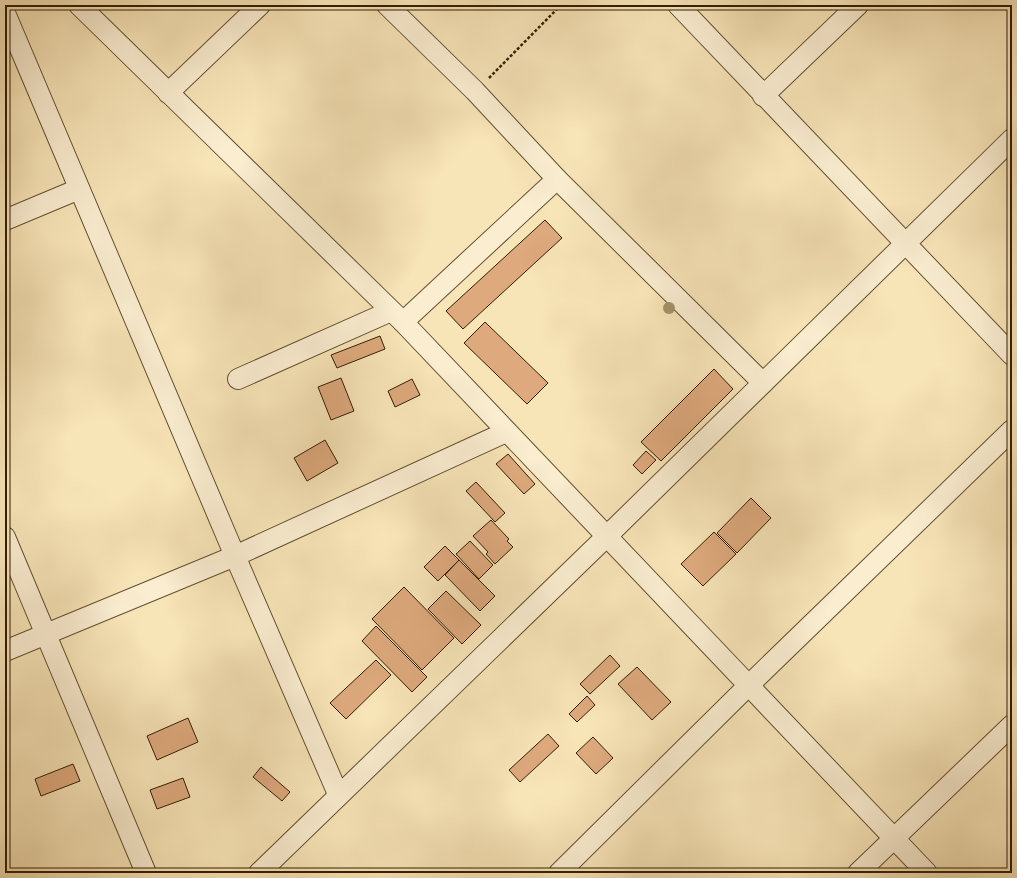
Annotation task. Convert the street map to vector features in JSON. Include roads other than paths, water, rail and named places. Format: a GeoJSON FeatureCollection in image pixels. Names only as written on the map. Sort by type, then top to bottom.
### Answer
{"type":"FeatureCollection","features":[{"type":"Feature","properties":{"kind":"street"},"geometry":{"type":"LineString","coordinates":[[79,5],[397,317],[606,537],[749,684],[927,873]]}},
{"type":"Feature","properties":{"kind":"street"},"geometry":{"type":"LineString","coordinates":[[168,93],[260,5]]}},
{"type":"Feature","properties":{"kind":"street"},"geometry":{"type":"LineString","coordinates":[[387,5],[475,91],[557,179],[762,383]]}},
{"type":"Feature","properties":{"kind":"street"},"geometry":{"type":"LineString","coordinates":[[678,5],[904,244],[1012,355]]}},
{"type":"Feature","properties":{"kind":"street"},"geometry":{"type":"LineString","coordinates":[[763,96],[858,5]]}},
{"type":"Feature","properties":{"kind":"street"},"geometry":{"type":"LineString","coordinates":[[5,12],[235,556],[338,794]]}},
{"type":"Feature","properties":{"kind":"street"},"geometry":{"type":"LineString","coordinates":[[259,873],[338,794],[606,537],[1012,139]]}},
{"type":"Feature","properties":{"kind":"street"},"geometry":{"type":"LineString","coordinates":[[238,379],[397,317],[557,179]]}},
{"type":"Feature","properties":{"kind":"street"},"geometry":{"type":"LineString","coordinates":[[5,220],[79,189]]}},
{"type":"Feature","properties":{"kind":"street"},"geometry":{"type":"LineString","coordinates":[[559,873],[749,684],[1012,430]]}},
{"type":"Feature","properties":{"kind":"street"},"geometry":{"type":"LineString","coordinates":[[5,651],[235,556],[506,432]]}},
{"type":"Feature","properties":{"kind":"street"},"geometry":{"type":"LineString","coordinates":[[5,537],[146,873]]}},
{"type":"Feature","properties":{"kind":"street"},"geometry":{"type":"LineString","coordinates":[[858,873],[1012,725]]}}]}
